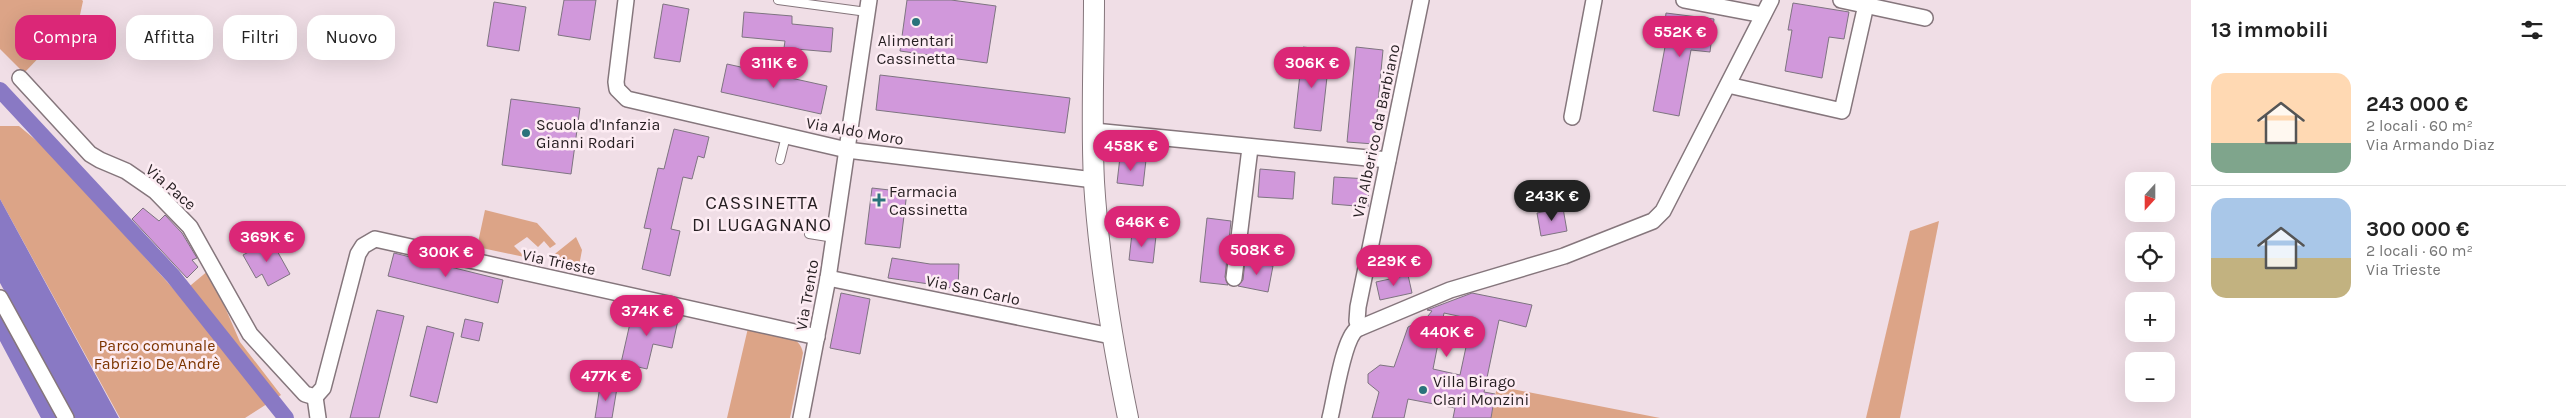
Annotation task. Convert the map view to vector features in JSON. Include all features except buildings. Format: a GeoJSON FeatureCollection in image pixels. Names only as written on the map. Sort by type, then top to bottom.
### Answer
{"type":"FeatureCollection","features":[{"type":"Feature","properties":{"kind":"street","name":"Via Aldo Moro"},"geometry":{"type":"LineString","coordinates":[[626,0],[615,93],[627,99],[846,150],[1094,180]]}},
{"type":"Feature","properties":{"kind":"street"},"geometry":{"type":"LineString","coordinates":[[1094,0],[1094,180],[1102,272],[1111,336],[1128,418]]}},
{"type":"Feature","properties":{"kind":"street","name":"Via Alberico da Barbiano"},"geometry":{"type":"LineString","coordinates":[[1359,328],[1357,321],[1358,307],[1421,0]]}},
{"type":"Feature","properties":{"kind":"street"},"geometry":{"type":"LineString","coordinates":[[1572,118],[1594,0]]}},
{"type":"Feature","properties":{"kind":"street"},"geometry":{"type":"LineString","coordinates":[[1684,0],[1763,15]]}},
{"type":"Feature","properties":{"kind":"street"},"geometry":{"type":"LineString","coordinates":[[1330,418],[1351,333],[1359,328],[1450,290],[1564,256],[1642,227],[1653,221],[1663,211],[1771,0]]}},
{"type":"Feature","properties":{"kind":"street"},"geometry":{"type":"LineString","coordinates":[[1841,0],[1925,18]]}},
{"type":"Feature","properties":{"kind":"street"},"geometry":{"type":"LineString","coordinates":[[1728,85],[1842,111],[1866,5]]}},
{"type":"Feature","properties":{"kind":"street","name":"Via Trento"},"geometry":{"type":"LineString","coordinates":[[801,418],[828,278],[868,6]]}},
{"type":"Feature","properties":{"kind":"street","name":"Via Pace"},"geometry":{"type":"LineString","coordinates":[[20,78],[90,154],[126,171],[155,191],[190,227],[250,334],[305,394],[316,397]]}},
{"type":"Feature","properties":{"kind":"street"},"geometry":{"type":"LineString","coordinates":[[1094,131],[1250,148],[1388,160]]}},
{"type":"Feature","properties":{"kind":"street"},"geometry":{"type":"LineString","coordinates":[[1234,278],[1250,148]]}},
{"type":"Feature","properties":{"kind":"street","name":"Via Trieste"},"geometry":{"type":"LineString","coordinates":[[316,397],[323,388],[358,254],[363,246],[375,239],[818,337]]}},
{"type":"Feature","properties":{"kind":"street","name":"Via San Carlo"},"geometry":{"type":"LineString","coordinates":[[828,278],[1111,336]]}},
{"type":"Feature","properties":{"kind":"street"},"geometry":{"type":"LineString","coordinates":[[0,298],[66,418]]}},
{"type":"Feature","properties":{"kind":"street"},"geometry":{"type":"LineString","coordinates":[[316,397],[318,418]]}},
{"type":"Feature","properties":{"kind":"lane"},"geometry":{"type":"LineString","coordinates":[[778,0],[868,6]]}},
{"type":"Feature","properties":{"kind":"lane"},"geometry":{"type":"LineString","coordinates":[[780,160],[786,136]]}},
{"type":"Feature","properties":{"kind":"lane"},"geometry":{"type":"LineString","coordinates":[[810,234],[834,238]]}},
{"type":"Feature","properties":{"kind":"green space"},"geometry":{"type":"Polygon","coordinates":[[[0,0],[83,1],[80,15],[15,15],[15,60],[37,60],[24,73],[0,49],[0,0]]]}},
{"type":"Feature","properties":{"kind":"green space","name":"Parco comunale Fabrizio De Andrè"},"geometry":{"type":"Polygon","coordinates":[[[0,126],[19,126],[50,152],[179,295],[209,270],[240,342],[281,395],[245,418],[120,418],[0,199],[0,126]]]}},
{"type":"Feature","properties":{"kind":"green space"},"geometry":{"type":"Polygon","coordinates":[[[485,210],[537,223],[556,244],[550,248],[544,241],[538,247],[527,237],[514,246],[524,256],[529,252],[534,259],[477,247],[485,210]]]}},
{"type":"Feature","properties":{"kind":"green space"},"geometry":{"type":"Polygon","coordinates":[[[1939,221],[1900,418],[1866,418],[1910,231],[1939,221]]]}},
{"type":"Feature","properties":{"kind":"green space"},"geometry":{"type":"Polygon","coordinates":[[[576,237],[582,250],[578,271],[549,263],[551,257],[576,237]]]}},
{"type":"Feature","properties":{"kind":"green space"},"geometry":{"type":"Polygon","coordinates":[[[748,328],[789,336],[801,346],[803,353],[790,418],[727,418],[748,328]]]}},
{"type":"Feature","properties":{"kind":"green space"},"geometry":{"type":"Polygon","coordinates":[[[1497,386],[1660,418],[1491,418],[1497,386]]]}},
{"type":"Feature","properties":{"kind":"shaded area"},"geometry":{"type":"Polygon","coordinates":[[[0,199],[119,418],[74,418],[0,283],[0,199]]]}},
{"type":"Feature","properties":{"kind":"waterway"},"geometry":{"type":"LineString","coordinates":[[0,90],[173,276],[286,418]]}},
{"type":"Feature","properties":{"kind":"waterway"},"geometry":{"type":"LineString","coordinates":[[0,324],[50,418]]}},
{"type":"Feature","properties":{"kind":"place","name":"Alimentari Cassinetta"},"geometry":{"type":"Point","coordinates":[916,22]}},
{"type":"Feature","properties":{"kind":"place","name":"Scuola d'Infanzia Gianni Rodari"},"geometry":{"type":"Point","coordinates":[526,133]}},
{"type":"Feature","properties":{"kind":"place","name":"Farmacia Cassinetta"},"geometry":{"type":"Point","coordinates":[879,200]}},
{"type":"Feature","properties":{"kind":"place","name":"Villa Birago Clari Monzini"},"geometry":{"type":"Point","coordinates":[1423,390]}},
{"type":"Feature","properties":{"kind":"district","name":"CASSINETTA DI LUGAGNANO"},"geometry":{"type":"Point","coordinates":[762,214]}}]}
